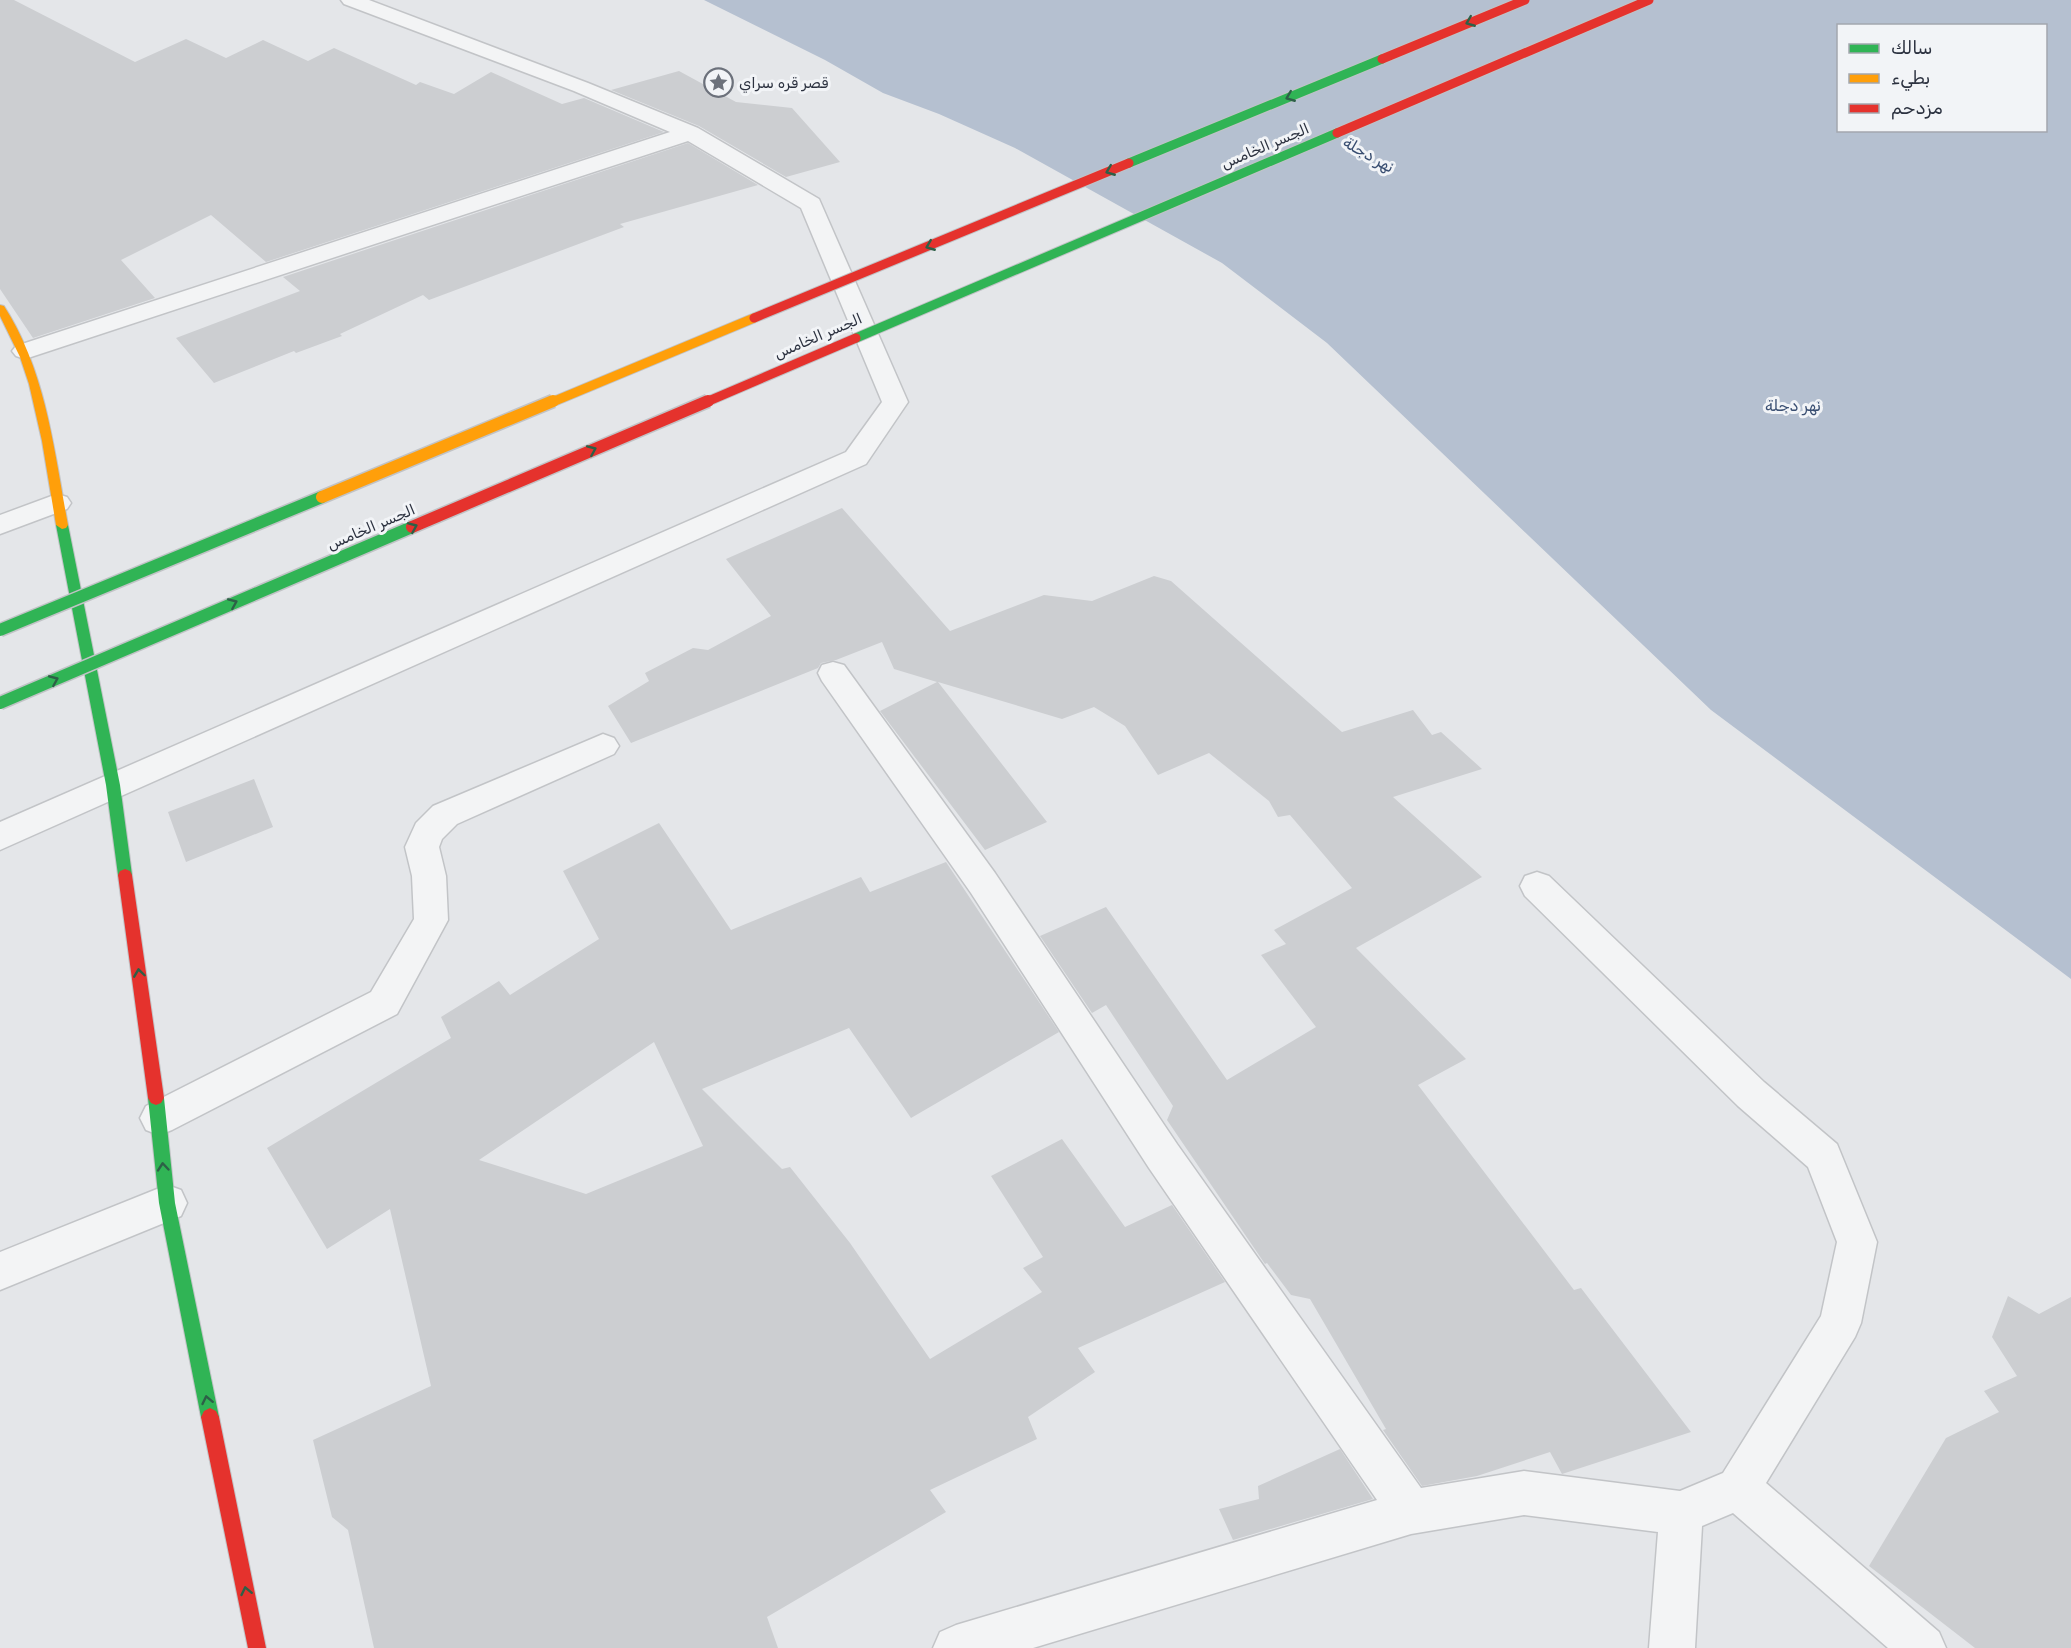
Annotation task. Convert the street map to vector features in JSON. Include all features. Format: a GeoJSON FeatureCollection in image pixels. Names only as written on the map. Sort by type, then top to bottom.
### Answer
{"type":"FeatureCollection","features":[{"type":"Feature","properties":{"kind":"main road","name":"الجسر الخامس"},"geometry":{"type":"LineString","coordinates":[[0,630],[1525,0]]}},
{"type":"Feature","properties":{"kind":"main road","name":"الجسر الخامس"},"geometry":{"type":"LineString","coordinates":[[0,703],[1649,0]]}},
{"type":"Feature","properties":{"kind":"main road"},"geometry":{"type":"LineString","coordinates":[[0,308],[25,351],[32,373],[113,785],[159,1118],[166,1203],[258,1648]]}},
{"type":"Feature","properties":{"kind":"street"},"geometry":{"type":"LineString","coordinates":[[0,837],[856,458],[896,402],[812,204],[690,133],[581,87],[351,0]]}},
{"type":"Feature","properties":{"kind":"street"},"geometry":{"type":"LineString","coordinates":[[25,351],[690,133]]}},
{"type":"Feature","properties":{"kind":"street"},"geometry":{"type":"LineString","coordinates":[[0,525],[57,504]]}},
{"type":"Feature","properties":{"kind":"street"},"geometry":{"type":"LineString","coordinates":[[833,672],[983,884],[1163,1156],[1411,1512]]}},
{"type":"Feature","properties":{"kind":"street"},"geometry":{"type":"LineString","coordinates":[[159,1118],[384,1003],[431,920],[429,876],[422,848],[428,831],[445,815],[603,746]]}},
{"type":"Feature","properties":{"kind":"street"},"geometry":{"type":"LineString","coordinates":[[956,1648],[1411,1512],[1524,1493],[1681,1513],[1738,1488],[1840,1323],[1857,1242],[1823,1156],[1751,1094],[1537,886]]}},
{"type":"Feature","properties":{"kind":"street"},"geometry":{"type":"LineString","coordinates":[[0,1271],[166,1203]]}},
{"type":"Feature","properties":{"kind":"street"},"geometry":{"type":"LineString","coordinates":[[1738,1488],[1923,1648]]}},
{"type":"Feature","properties":{"kind":"street"},"geometry":{"type":"LineString","coordinates":[[1672,1648],[1681,1513]]}},
{"type":"Feature","properties":{"kind":"water","name":"نهر دجلة"},"geometry":{"type":"Polygon","coordinates":[[[704,0],[2071,0],[2071,979],[1711,710],[1327,343],[1222,263],[1015,148],[939,114],[883,93],[825,60],[704,0]]]}},
{"type":"Feature","properties":{"kind":"building"},"geometry":{"type":"Polygon","coordinates":[[[0,0],[14,0],[135,62],[186,39],[226,58],[263,40],[308,61],[334,48],[416,85],[420,82],[454,94],[491,72],[562,104],[584,98],[664,132],[266,262],[211,215],[121,260],[155,298],[33,338],[0,289],[0,0]]]}},
{"type":"Feature","properties":{"kind":"building"},"geometry":{"type":"Polygon","coordinates":[[[679,71],[736,102],[792,108],[840,162],[786,177],[699,126],[611,90],[679,71]]]}},
{"type":"Feature","properties":{"kind":"building"},"geometry":{"type":"Polygon","coordinates":[[[688,143],[758,185],[620,224],[624,227],[429,300],[423,295],[340,334],[342,336],[296,353],[294,351],[214,383],[176,338],[300,291],[283,277],[688,143]]]}},
{"type":"Feature","properties":{"kind":"building"},"geometry":{"type":"Polygon","coordinates":[[[842,508],[950,631],[1044,595],[1092,601],[1154,576],[1171,581],[1342,732],[1413,710],[1432,735],[1441,732],[1482,769],[1393,797],[1482,877],[1356,948],[1466,1059],[1418,1085],[1574,1290],[1581,1288],[1691,1432],[1562,1474],[1550,1452],[1477,1476],[1422,1486],[1383,1430],[1386,1429],[1310,1299],[1291,1295],[1267,1263],[1265,1264],[1167,1120],[1173,1106],[1106,1005],[1092,1013],[1040,936],[1106,907],[1227,1080],[1316,1027],[1261,955],[1286,944],[1274,930],[1352,888],[1290,815],[1278,817],[1269,801],[1209,753],[1158,775],[1125,726],[1094,707],[1062,719],[938,682],[1047,822],[985,850],[880,711],[937,682],[894,669],[882,642],[836,660],[821,663],[818,668],[631,743],[608,706],[649,681],[645,673],[693,648],[708,650],[771,616],[726,559],[842,508]]]}},
{"type":"Feature","properties":{"kind":"building"},"geometry":{"type":"Polygon","coordinates":[[[254,779],[273,827],[186,862],[168,812],[254,779]]]}},
{"type":"Feature","properties":{"kind":"building"},"geometry":{"type":"Polygon","coordinates":[[[659,823],[731,930],[861,877],[870,892],[946,862],[1059,1032],[911,1118],[849,1028],[702,1089],[782,1169],[790,1167],[850,1243],[930,1359],[1042,1292],[1023,1268],[1043,1257],[991,1176],[1062,1139],[1125,1227],[1172,1205],[1225,1282],[1078,1348],[1095,1372],[1028,1417],[1037,1439],[930,1490],[946,1512],[767,1617],[778,1648],[374,1648],[348,1530],[332,1517],[313,1440],[431,1386],[390,1209],[327,1249],[267,1148],[451,1038],[441,1017],[499,981],[510,995],[599,939],[563,871],[659,823]],[[654,1042],[479,1160],[586,1194],[703,1146],[654,1042]]]}},
{"type":"Feature","properties":{"kind":"building"},"geometry":{"type":"Polygon","coordinates":[[[2008,1296],[2039,1314],[2071,1297],[2071,1648],[1975,1648],[1869,1566],[1946,1438],[1999,1412],[1984,1391],[2017,1376],[1992,1337],[2008,1296]]]}},
{"type":"Feature","properties":{"kind":"building"},"geometry":{"type":"Polygon","coordinates":[[[1340,1449],[1373,1499],[1233,1540],[1219,1509],[1259,1499],[1258,1486],[1340,1449]]]}},
{"type":"Feature","properties":{"kind":"traffic: fast"},"geometry":{"type":"LineString","coordinates":[[1129,163],[1382,59]]}},
{"type":"Feature","properties":{"kind":"traffic: fast"},"geometry":{"type":"LineString","coordinates":[[856,338],[1337,133]]}},
{"type":"Feature","properties":{"kind":"traffic: fast"},"geometry":{"type":"LineString","coordinates":[[0,630],[322,497]]}},
{"type":"Feature","properties":{"kind":"traffic: fast"},"geometry":{"type":"LineString","coordinates":[[62,525],[113,785],[125,875]]}},
{"type":"Feature","properties":{"kind":"traffic: fast"},"geometry":{"type":"LineString","coordinates":[[0,703],[412,527]]}},
{"type":"Feature","properties":{"kind":"traffic: fast"},"geometry":{"type":"LineString","coordinates":[[156,1098],[167,1203],[210,1417]]}},
{"type":"Feature","properties":{"kind":"traffic: slow"},"geometry":{"type":"LineString","coordinates":[[0,308],[14,331],[34,384],[42,412],[62,525]]}},
{"type":"Feature","properties":{"kind":"traffic: slow"},"geometry":{"type":"LineString","coordinates":[[322,497],[754,318]]}},
{"type":"Feature","properties":{"kind":"traffic: jam"},"geometry":{"type":"LineString","coordinates":[[1382,59],[1525,0]]}},
{"type":"Feature","properties":{"kind":"traffic: jam"},"geometry":{"type":"LineString","coordinates":[[1337,133],[1649,0]]}},
{"type":"Feature","properties":{"kind":"traffic: jam"},"geometry":{"type":"LineString","coordinates":[[754,318],[1129,163]]}},
{"type":"Feature","properties":{"kind":"traffic: jam"},"geometry":{"type":"LineString","coordinates":[[412,527],[856,338]]}},
{"type":"Feature","properties":{"kind":"traffic: jam"},"geometry":{"type":"LineString","coordinates":[[125,875],[156,1098]]}},
{"type":"Feature","properties":{"kind":"traffic: jam"},"geometry":{"type":"LineString","coordinates":[[210,1417],[257,1648]]}},
{"type":"Feature","properties":{"kind":"place","name":"قصر قره سراي"},"geometry":{"type":"Point","coordinates":[718,83]}}]}
